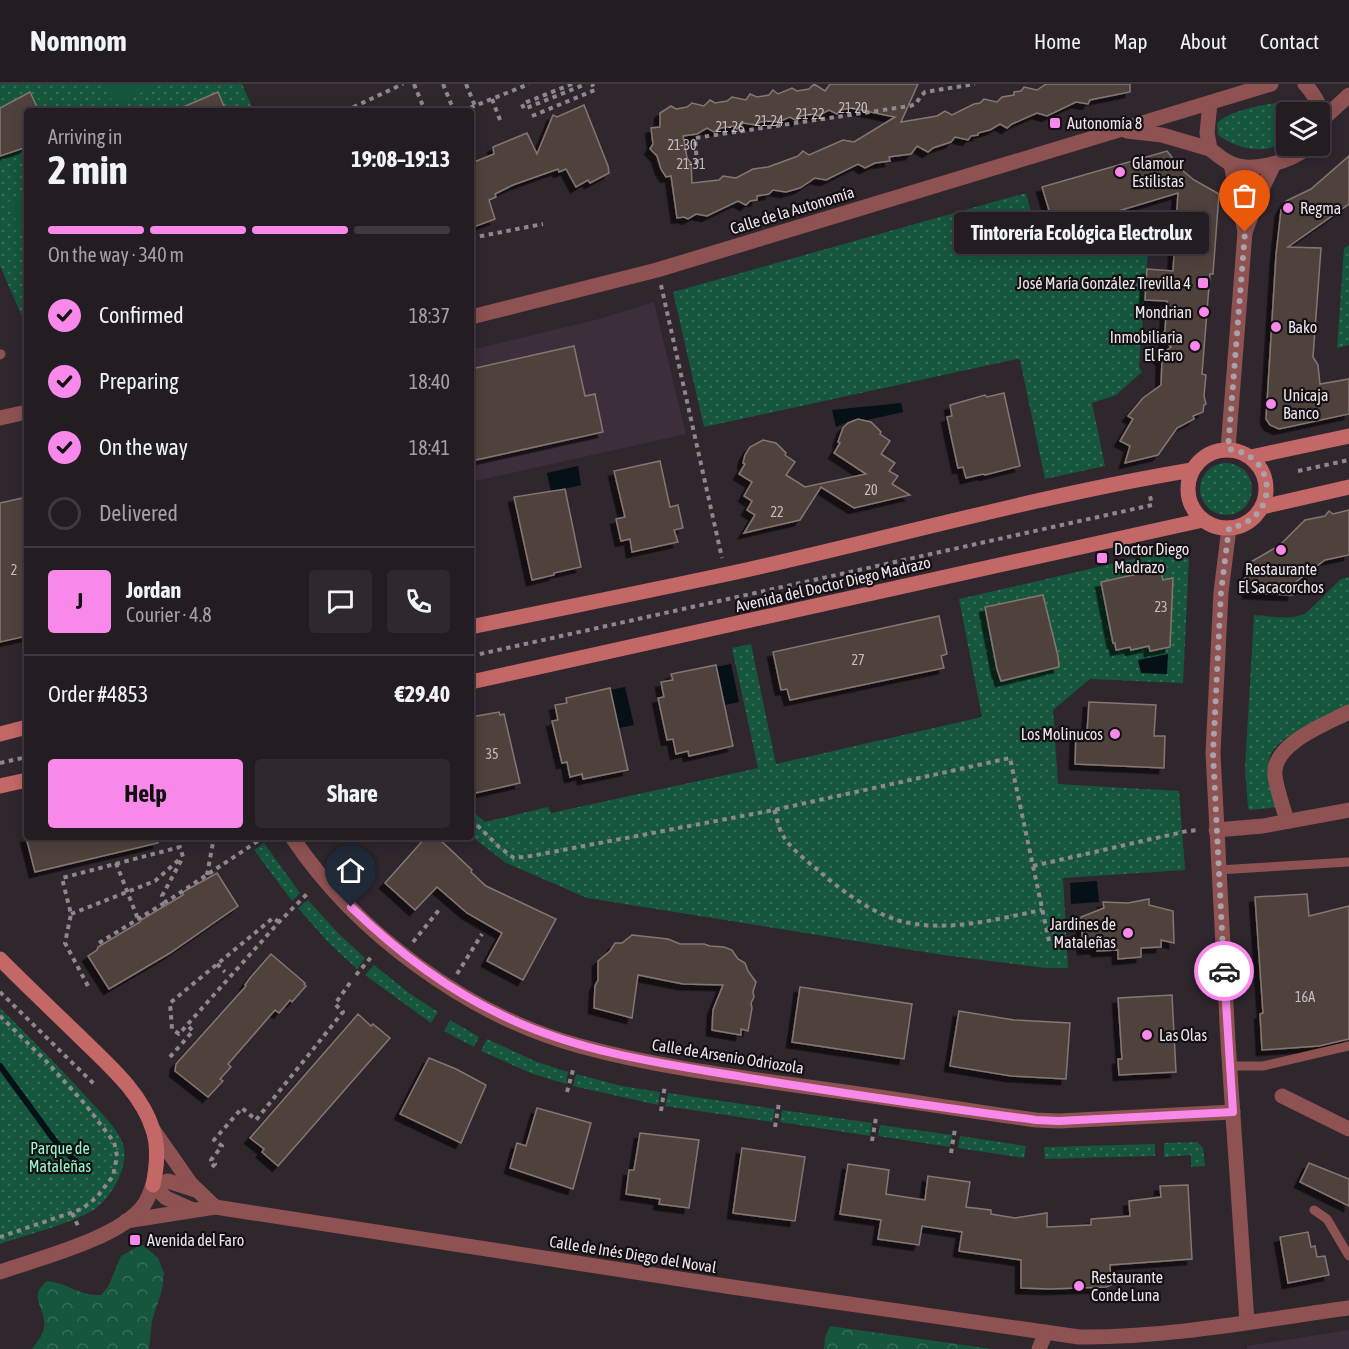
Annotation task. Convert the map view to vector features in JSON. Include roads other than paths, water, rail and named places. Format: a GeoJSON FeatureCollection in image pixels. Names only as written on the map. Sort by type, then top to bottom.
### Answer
{"type":"FeatureCollection","features":[{"type":"Feature","properties":{"kind":"main road"},"geometry":{"type":"LineString","coordinates":[[1251,457],[1349,436]]}},
{"type":"Feature","properties":{"kind":"main road"},"geometry":{"type":"LineString","coordinates":[[1239,450],[1251,457],[1264,473],[1267,484],[1266,496],[1257,515],[1249,522],[1229,528],[1220,528],[1203,520],[1194,510],[1188,498],[1188,483],[1192,470],[1201,459],[1214,451],[1239,450]]}},
{"type":"Feature","properties":{"kind":"main road","name":"Avenida del Doctor Diego Madrazo"},"geometry":{"type":"LineString","coordinates":[[474,626],[726,573],[953,520],[1192,470]]}},
{"type":"Feature","properties":{"kind":"main road"},"geometry":{"type":"LineString","coordinates":[[1262,507],[1349,487]]}},
{"type":"Feature","properties":{"kind":"main road","name":"Avenida del Doctor Diego Madrazo"},"geometry":{"type":"LineString","coordinates":[[474,681],[1203,520]]}},
{"type":"Feature","properties":{"kind":"main road"},"geometry":{"type":"LineString","coordinates":[[0,734],[24,728]]}},
{"type":"Feature","properties":{"kind":"main road"},"geometry":{"type":"LineString","coordinates":[[0,786],[24,781]]}},
{"type":"Feature","properties":{"kind":"main road"},"geometry":{"type":"LineString","coordinates":[[0,959],[110,1067],[141,1102],[154,1131],[158,1161],[153,1185]]}},
{"type":"Feature","properties":{"kind":"street","name":"Calle de la Autonomía"},"geometry":{"type":"LineString","coordinates":[[474,316],[657,270],[1121,131],[1210,103],[1236,89],[1271,84]]}},
{"type":"Feature","properties":{"kind":"street"},"geometry":{"type":"LineString","coordinates":[[1305,84],[1318,102]]}},
{"type":"Feature","properties":{"kind":"street"},"geometry":{"type":"LineString","coordinates":[[1330,115],[1349,95]]}},
{"type":"Feature","properties":{"kind":"street"},"geometry":{"type":"LineString","coordinates":[[1210,103],[1207,133],[1210,149]]}},
{"type":"Feature","properties":{"kind":"street","name":"Calle de la Autonomía"},"geometry":{"type":"LineString","coordinates":[[1121,131],[1162,135],[1210,149],[1231,164]]}},
{"type":"Feature","properties":{"kind":"street"},"geometry":{"type":"LineString","coordinates":[[1228,449],[1245,232],[1231,164],[1249,166],[1274,164],[1293,156]]}},
{"type":"Feature","properties":{"kind":"street"},"geometry":{"type":"LineString","coordinates":[[1245,232],[1274,164]]}},
{"type":"Feature","properties":{"kind":"street"},"geometry":{"type":"LineString","coordinates":[[0,418],[24,413]]}},
{"type":"Feature","properties":{"kind":"street"},"geometry":{"type":"LineString","coordinates":[[1229,528],[1221,592],[1214,729],[1216,830],[1247,1322]]}},
{"type":"Feature","properties":{"kind":"street"},"geometry":{"type":"LineString","coordinates":[[1287,821],[1274,774],[1277,759],[1288,745],[1349,712]]}},
{"type":"Feature","properties":{"kind":"street"},"geometry":{"type":"LineString","coordinates":[[1216,830],[1237,829],[1349,810]]}},
{"type":"Feature","properties":{"kind":"street","name":"Calle de Arsenio Odriozola"},"geometry":{"type":"LineString","coordinates":[[294,840],[320,874],[351,907],[386,941],[439,981],[511,1020],[578,1046],[668,1065],[1036,1120],[1059,1121],[1233,1112]]}},
{"type":"Feature","properties":{"kind":"street"},"geometry":{"type":"LineString","coordinates":[[1282,1096],[1349,1129]]}},
{"type":"Feature","properties":{"kind":"street"},"geometry":{"type":"LineString","coordinates":[[154,1131],[196,1190],[215,1207]]}},
{"type":"Feature","properties":{"kind":"street"},"geometry":{"type":"LineString","coordinates":[[0,1272],[106,1234],[143,1206],[153,1185],[168,1181],[196,1190]]}},
{"type":"Feature","properties":{"kind":"street"},"geometry":{"type":"LineString","coordinates":[[153,1185],[166,1198],[194,1210]]}},
{"type":"Feature","properties":{"kind":"street","name":"Calle de Inés Diego del Noval"},"geometry":{"type":"LineString","coordinates":[[126,1221],[215,1207],[732,1287],[1079,1337],[1114,1337],[1349,1308]]}},
{"type":"Feature","properties":{"kind":"street"},"geometry":{"type":"LineString","coordinates":[[1039,1349],[1046,1332]]}},
{"type":"Feature","properties":{"kind":"lane"},"geometry":{"type":"LineString","coordinates":[[1218,870],[1349,862]]}},
{"type":"Feature","properties":{"kind":"lane"},"geometry":{"type":"LineString","coordinates":[[1230,1066],[1263,1066],[1349,1046]]}},
{"type":"Feature","properties":{"kind":"lane"},"geometry":{"type":"LineString","coordinates":[[1314,1210],[1327,1219],[1349,1256]]}},
{"type":"Feature","properties":{"kind":"waterway"},"geometry":{"type":"LineString","coordinates":[[0,1066],[55,1141],[82,1168]]}},
{"type":"Feature","properties":{"kind":"place","name":"Autonomía 8"},"geometry":{"type":"Point","coordinates":[1055,123]}},
{"type":"Feature","properties":{"kind":"place","name":"Glamour Estilistas"},"geometry":{"type":"Point","coordinates":[1120,172]}},
{"type":"Feature","properties":{"kind":"place","name":"Regma"},"geometry":{"type":"Point","coordinates":[1288,208]}},
{"type":"Feature","properties":{"kind":"place","name":"Tintorería Ecológica Electrolux"},"geometry":{"type":"Point","coordinates":[1245,232]}},
{"type":"Feature","properties":{"kind":"place","name":"José María González Trevilla 4"},"geometry":{"type":"Point","coordinates":[1203,283]}},
{"type":"Feature","properties":{"kind":"place","name":"Mondrian"},"geometry":{"type":"Point","coordinates":[1204,312]}},
{"type":"Feature","properties":{"kind":"place","name":"Bako"},"geometry":{"type":"Point","coordinates":[1276,327]}},
{"type":"Feature","properties":{"kind":"place","name":"Inmobiliaria El Faro"},"geometry":{"type":"Point","coordinates":[1195,346]}},
{"type":"Feature","properties":{"kind":"place","name":"Unicaja Banco"},"geometry":{"type":"Point","coordinates":[1271,404]}},
{"type":"Feature","properties":{"kind":"place","name":"Restaurante El Sacacorchos"},"geometry":{"type":"Point","coordinates":[1281,550]}},
{"type":"Feature","properties":{"kind":"place","name":"Doctor Diego Madrazo"},"geometry":{"type":"Point","coordinates":[1102,558]}},
{"type":"Feature","properties":{"kind":"place","name":"Los Molinucos"},"geometry":{"type":"Point","coordinates":[1115,734]}},
{"type":"Feature","properties":{"kind":"place","name":"Jardines de Mataleñas"},"geometry":{"type":"Point","coordinates":[1128,933]}},
{"type":"Feature","properties":{"kind":"place","name":"Las Olas"},"geometry":{"type":"Point","coordinates":[1147,1035]}},
{"type":"Feature","properties":{"kind":"place","name":"Avenida del Faro"},"geometry":{"type":"Point","coordinates":[135,1240]}},
{"type":"Feature","properties":{"kind":"place","name":"Restaurante Conde Luna"},"geometry":{"type":"Point","coordinates":[1079,1286]}},
{"type":"Feature","properties":{"kind":"park label","name":"Parque de Mataleñas"},"geometry":{"type":"Point","coordinates":[60,1157]}}]}
